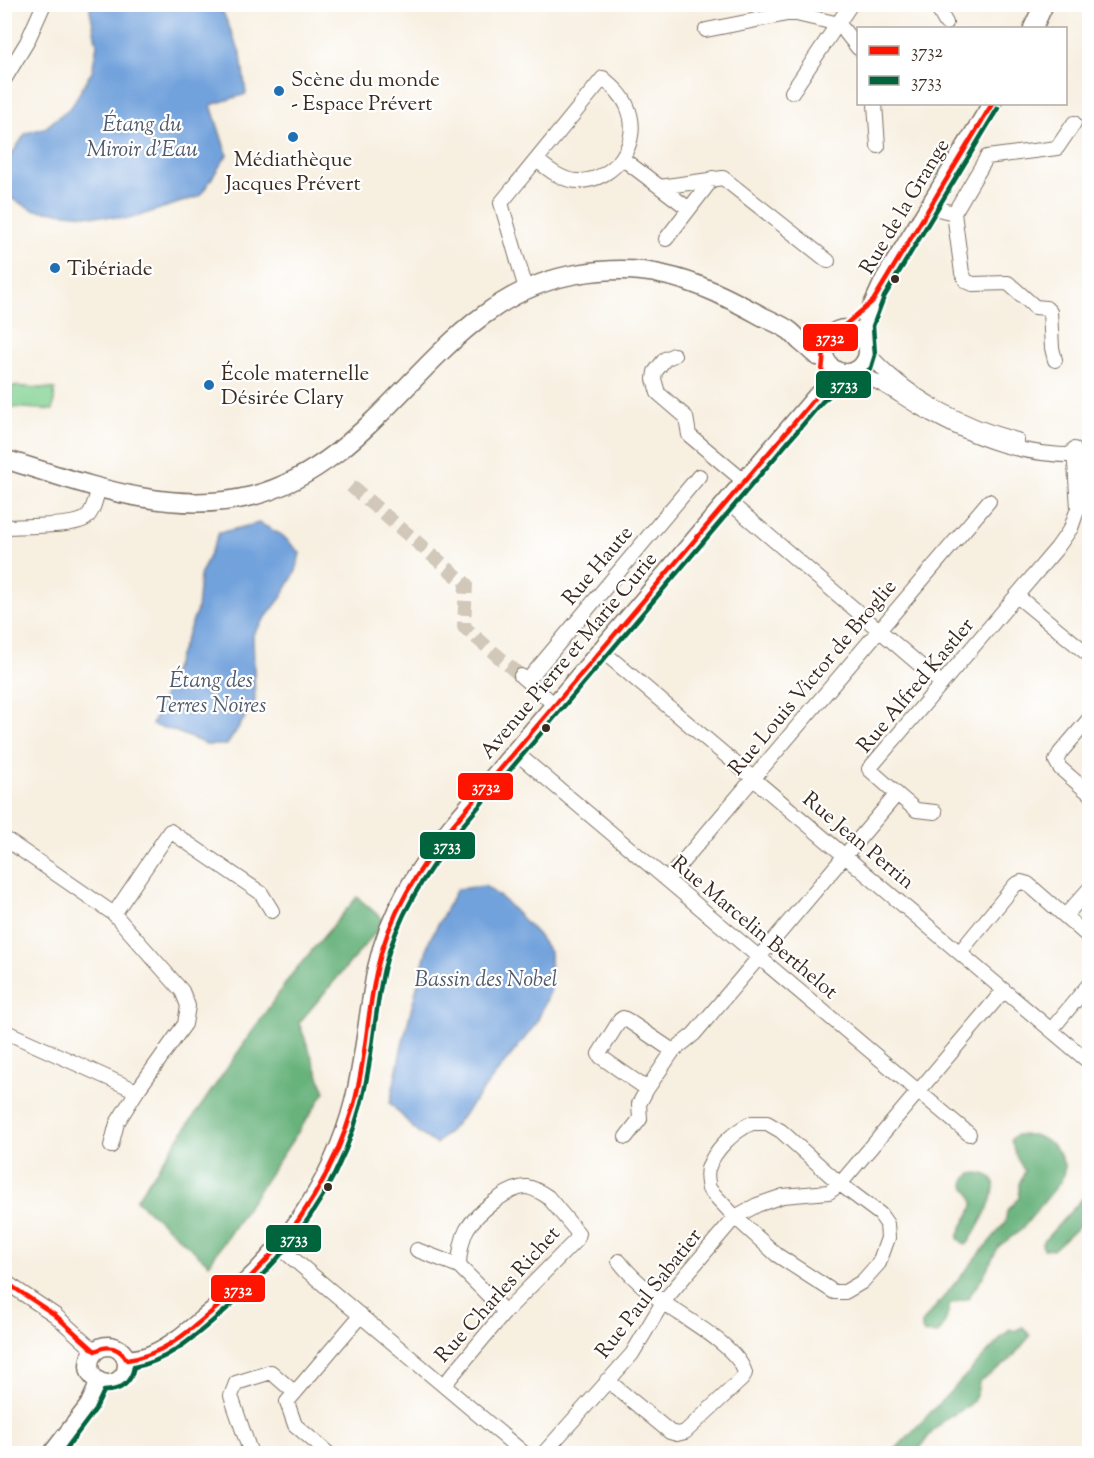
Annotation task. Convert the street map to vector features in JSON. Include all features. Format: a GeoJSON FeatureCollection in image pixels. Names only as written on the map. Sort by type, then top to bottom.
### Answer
{"type":"FeatureCollection","features":[{"type":"Feature","properties":{"kind":"street"},"geometry":{"type":"LineString","coordinates":[[4,80],[27,42],[44,4]]}},
{"type":"Feature","properties":{"kind":"street"},"geometry":{"type":"LineString","coordinates":[[792,92],[851,4]]}},
{"type":"Feature","properties":{"kind":"street"},"geometry":{"type":"LineString","coordinates":[[935,4],[946,23]]}},
{"type":"Feature","properties":{"kind":"street"},"geometry":{"type":"LineString","coordinates":[[1033,27],[1044,4]]}},
{"type":"Feature","properties":{"kind":"street"},"geometry":{"type":"LineString","coordinates":[[706,30],[792,14],[839,24],[857,47]]}},
{"type":"Feature","properties":{"kind":"street"},"geometry":{"type":"LineString","coordinates":[[526,288],[501,203],[603,78],[619,93],[628,107],[631,122],[630,139],[623,159],[611,171],[596,178],[576,181],[550,171],[537,161]]}},
{"type":"Feature","properties":{"kind":"street"},"geometry":{"type":"LineString","coordinates":[[875,105],[878,147]]}},
{"type":"Feature","properties":{"kind":"street","name":"Rue de la Grange"},"geometry":{"type":"LineString","coordinates":[[867,346],[868,316],[873,301],[991,105]]}},
{"type":"Feature","properties":{"kind":"street"},"geometry":{"type":"LineString","coordinates":[[1055,360],[1050,312],[1046,308],[1035,307],[1008,283],[973,284],[966,281],[962,273],[954,213],[987,158],[1057,147],[1074,123]]}},
{"type":"Feature","properties":{"kind":"street"},"geometry":{"type":"LineString","coordinates":[[623,159],[689,209]]}},
{"type":"Feature","properties":{"kind":"street"},"geometry":{"type":"LineString","coordinates":[[660,187],[718,178],[828,261]]}},
{"type":"Feature","properties":{"kind":"street"},"geometry":{"type":"LineString","coordinates":[[666,239],[689,209],[718,178]]}},
{"type":"Feature","properties":{"kind":"street"},"geometry":{"type":"LineString","coordinates":[[930,207],[954,213]]}},
{"type":"Feature","properties":{"kind":"street"},"geometry":{"type":"LineString","coordinates":[[4,459],[99,487],[161,502],[195,504],[252,496],[300,477],[345,447],[474,321],[507,298],[554,278],[595,271],[646,272],[700,285],[792,332],[818,356],[824,357]]}},
{"type":"Feature","properties":{"kind":"street","name":"Rue de la Grange"},"geometry":{"type":"LineString","coordinates":[[838,331],[873,301]]}},
{"type":"Feature","properties":{"kind":"street"},"geometry":{"type":"LineString","coordinates":[[838,331],[825,342],[824,357],[833,370],[864,375],[930,414],[992,444],[1052,456],[1089,448]]}},
{"type":"Feature","properties":{"kind":"street"},"geometry":{"type":"LineString","coordinates":[[792,332],[807,332],[816,335],[855,331],[884,371],[898,382],[963,420],[999,435],[1024,442],[1089,455]]}},
{"type":"Feature","properties":{"kind":"street"},"geometry":{"type":"LineString","coordinates":[[849,373],[863,366],[867,346]]}},
{"type":"Feature","properties":{"kind":"street"},"geometry":{"type":"LineString","coordinates":[[674,355],[665,359],[655,372],[654,379],[658,393],[686,417],[689,435],[744,482]]}},
{"type":"Feature","properties":{"kind":"street","name":"Avenue Pierre et Marie Curie"},"geometry":{"type":"LineString","coordinates":[[816,397],[824,357]]}},
{"type":"Feature","properties":{"kind":"street","name":"Avenue Pierre et Marie Curie"},"geometry":{"type":"LineString","coordinates":[[127,1360],[164,1349],[235,1293],[279,1247],[302,1217],[319,1188],[345,1130],[358,1085],[378,966],[390,926],[402,899],[434,849],[816,397],[849,373]]}},
{"type":"Feature","properties":{"kind":"street","name":"Rue Alfred Kastler"},"geometry":{"type":"LineString","coordinates":[[897,794],[869,769],[1017,596],[1071,528],[1078,508],[1074,452]]}},
{"type":"Feature","properties":{"kind":"street","name":"Rue Haute"},"geometry":{"type":"LineString","coordinates":[[555,705],[524,679],[699,476]]}},
{"type":"Feature","properties":{"kind":"street"},"geometry":{"type":"LineString","coordinates":[[4,527],[71,523],[85,519],[91,511],[99,487]]}},
{"type":"Feature","properties":{"kind":"street"},"geometry":{"type":"LineString","coordinates":[[728,501],[941,683]]}},
{"type":"Feature","properties":{"kind":"street","name":"Rue Louis Victor de Broglie"},"geometry":{"type":"LineString","coordinates":[[667,880],[989,501]]}},
{"type":"Feature","properties":{"kind":"street"},"geometry":{"type":"LineString","coordinates":[[1017,596],[1089,656]]}},
{"type":"Feature","properties":{"kind":"street","name":"Rue Jean Perrin"},"geometry":{"type":"LineString","coordinates":[[601,650],[1089,1063]]}},
{"type":"Feature","properties":{"kind":"street"},"geometry":{"type":"LineString","coordinates":[[1089,718],[1056,761],[1060,768],[1089,794]]}},
{"type":"Feature","properties":{"kind":"street","name":"Rue Marcelin Berthelot"},"geometry":{"type":"LineString","coordinates":[[515,752],[969,1134]]}},
{"type":"Feature","properties":{"kind":"street"},"geometry":{"type":"LineString","coordinates":[[626,1137],[640,1119],[639,1104],[646,1089],[673,1051],[694,1034],[897,794],[916,810],[935,812]]}},
{"type":"Feature","properties":{"kind":"street"},"geometry":{"type":"LineString","coordinates":[[114,914],[170,831],[261,893],[272,911]]}},
{"type":"Feature","properties":{"kind":"street"},"geometry":{"type":"LineString","coordinates":[[4,838],[114,914],[182,992],[188,1006],[185,1024],[117,1123],[111,1146]]}},
{"type":"Feature","properties":{"kind":"street"},"geometry":{"type":"LineString","coordinates":[[960,952],[1015,885],[1021,882],[1028,884],[1089,938]]}},
{"type":"Feature","properties":{"kind":"street"},"geometry":{"type":"LineString","coordinates":[[1065,916],[1089,888]]}},
{"type":"Feature","properties":{"kind":"street"},"geometry":{"type":"LineString","coordinates":[[1051,1030],[1089,983]]}},
{"type":"Feature","properties":{"kind":"street"},"geometry":{"type":"LineString","coordinates":[[840,1184],[1004,990]]}},
{"type":"Feature","properties":{"kind":"street"},"geometry":{"type":"LineString","coordinates":[[646,1089],[601,1057],[599,1053],[620,1020],[623,1018],[627,1020],[673,1051]]}},
{"type":"Feature","properties":{"kind":"street"},"geometry":{"type":"LineString","coordinates":[[4,1031],[137,1091]]}},
{"type":"Feature","properties":{"kind":"street"},"geometry":{"type":"LineString","coordinates":[[752,1123],[767,1123],[781,1131],[840,1184],[880,1214],[887,1224],[888,1238],[879,1263],[862,1282],[845,1292],[834,1292],[777,1255],[735,1217],[708,1189],[707,1170],[717,1152],[739,1128],[752,1123]]}},
{"type":"Feature","properties":{"kind":"street","name":"Rue Paul Sabatier"},"geometry":{"type":"LineString","coordinates":[[543,1454],[632,1354],[663,1302],[735,1217],[757,1205],[783,1196],[829,1192],[840,1184]]}},
{"type":"Feature","properties":{"kind":"street","name":"Rue Charles Richet"},"geometry":{"type":"LineString","coordinates":[[444,1385],[505,1312],[576,1240],[578,1233],[542,1192],[526,1187],[512,1190],[484,1210],[467,1230],[459,1257],[463,1269]]}},
{"type":"Feature","properties":{"kind":"street"},"geometry":{"type":"LineString","coordinates":[[279,1247],[525,1454]]}},
{"type":"Feature","properties":{"kind":"street"},"geometry":{"type":"LineString","coordinates":[[417,1250],[463,1269],[505,1312]]}},
{"type":"Feature","properties":{"kind":"street"},"geometry":{"type":"LineString","coordinates":[[607,1380],[670,1432],[678,1434],[685,1432],[742,1379],[745,1373],[743,1364],[705,1330],[663,1302],[619,1261]]}},
{"type":"Feature","properties":{"kind":"street"},"geometry":{"type":"LineString","coordinates":[[4,1281],[55,1315],[95,1351]]}},
{"type":"Feature","properties":{"kind":"street"},"geometry":{"type":"LineString","coordinates":[[329,1454],[295,1425],[287,1402],[361,1315]]}},
{"type":"Feature","properties":{"kind":"street"},"geometry":{"type":"LineString","coordinates":[[107,1346],[120,1350],[127,1360],[122,1377],[112,1383],[100,1382],[91,1374],[89,1368],[91,1356],[95,1351],[107,1346]]}},
{"type":"Feature","properties":{"kind":"street"},"geometry":{"type":"LineString","coordinates":[[251,1454],[231,1396],[236,1383],[271,1372],[295,1393]]}},
{"type":"Feature","properties":{"kind":"street"},"geometry":{"type":"LineString","coordinates":[[52,1454],[89,1407],[100,1382]]}},
{"type":"Feature","properties":{"kind":"green space"},"geometry":{"type":"Polygon","coordinates":[[[12,386],[55,389],[53,410],[10,407],[12,386]]]}},
{"type":"Feature","properties":{"kind":"green space"},"geometry":{"type":"Polygon","coordinates":[[[357,897],[385,921],[299,1023],[325,1092],[209,1264],[136,1200],[292,974],[357,897]]]}},
{"type":"Feature","properties":{"kind":"green space"},"geometry":{"type":"Polygon","coordinates":[[[1017,1135],[1034,1135],[1051,1143],[1059,1153],[1065,1167],[1061,1181],[1021,1230],[999,1246],[968,1298],[950,1304],[946,1320],[938,1334],[924,1333],[922,1323],[1005,1223],[1007,1211],[1019,1198],[1019,1184],[1025,1171],[1018,1160],[1011,1140],[1017,1135]]]}},
{"type":"Feature","properties":{"kind":"green space"},"geometry":{"type":"Polygon","coordinates":[[[978,1173],[992,1178],[994,1188],[986,1213],[966,1245],[958,1239],[959,1232],[970,1214],[973,1201],[964,1186],[965,1179],[971,1174],[978,1173]]]}},
{"type":"Feature","properties":{"kind":"green space"},"geometry":{"type":"Polygon","coordinates":[[[1089,1191],[1089,1217],[1053,1250],[1043,1249],[1042,1243],[1089,1191]]]}},
{"type":"Feature","properties":{"kind":"green space"},"geometry":{"type":"Polygon","coordinates":[[[1023,1327],[1030,1336],[1010,1360],[979,1382],[978,1391],[972,1403],[940,1424],[917,1453],[892,1453],[1010,1329],[1014,1331],[1023,1327]]]}},
{"type":"Feature","properties":{"kind":"water","name":"Étang du Miroir d'Eau"},"geometry":{"type":"Polygon","coordinates":[[[90,5],[220,5],[241,55],[246,94],[211,105],[227,155],[200,196],[129,219],[34,210],[12,199],[5,164],[26,133],[45,128],[72,106],[92,71],[97,45],[90,5]]]}},
{"type":"Feature","properties":{"kind":"water","name":"Étang des Terres Noires"},"geometry":{"type":"Polygon","coordinates":[[[259,523],[282,535],[300,553],[296,571],[280,599],[253,634],[255,702],[227,745],[208,745],[172,730],[152,725],[197,610],[200,576],[219,533],[259,523]]]}},
{"type":"Feature","properties":{"kind":"water","name":"Bassin des Nobel"},"geometry":{"type":"Polygon","coordinates":[[[485,886],[503,899],[537,934],[550,952],[551,989],[536,1024],[456,1124],[436,1144],[417,1132],[390,1103],[403,1041],[429,941],[457,889],[485,886]]]}},
{"type":"Feature","properties":{"kind":"tunnel"},"geometry":{"type":"LineString","coordinates":[[351,486],[466,584],[464,627],[521,676]]}},
{"type":"Feature","properties":{"kind":"transit line","name":"3732"},"geometry":{"type":"LineString","coordinates":[[4,1281],[55,1315],[95,1351],[113,1348],[121,1352],[127,1360],[153,1353],[175,1341],[206,1317],[262,1265],[301,1216],[332,1163],[344,1134],[358,1087],[382,949],[397,911],[417,875],[453,825],[816,397],[821,381],[825,342],[873,301],[991,105]]}},
{"type":"Feature","properties":{"kind":"transit line","name":"3733"},"geometry":{"type":"LineString","coordinates":[[62,1454],[95,1410],[104,1391],[120,1388],[128,1382],[134,1367],[159,1359],[202,1330],[268,1269],[308,1219],[325,1192],[351,1135],[365,1087],[384,969],[397,931],[424,878],[459,830],[822,402],[842,385],[862,376],[871,368],[875,355],[873,326],[884,297],[998,108]]}},
{"type":"Feature","properties":{"kind":"place","name":"Scène du monde - Espace Prévert"},"geometry":{"type":"Point","coordinates":[279,91]}},
{"type":"Feature","properties":{"kind":"place","name":"Médiathèque Jacques Prévert"},"geometry":{"type":"Point","coordinates":[293,137]}},
{"type":"Feature","properties":{"kind":"place","name":"Tibériade"},"geometry":{"type":"Point","coordinates":[55,268]}},
{"type":"Feature","properties":{"kind":"place","name":"École maternelle Désirée Clary"},"geometry":{"type":"Point","coordinates":[209,385]}}]}
